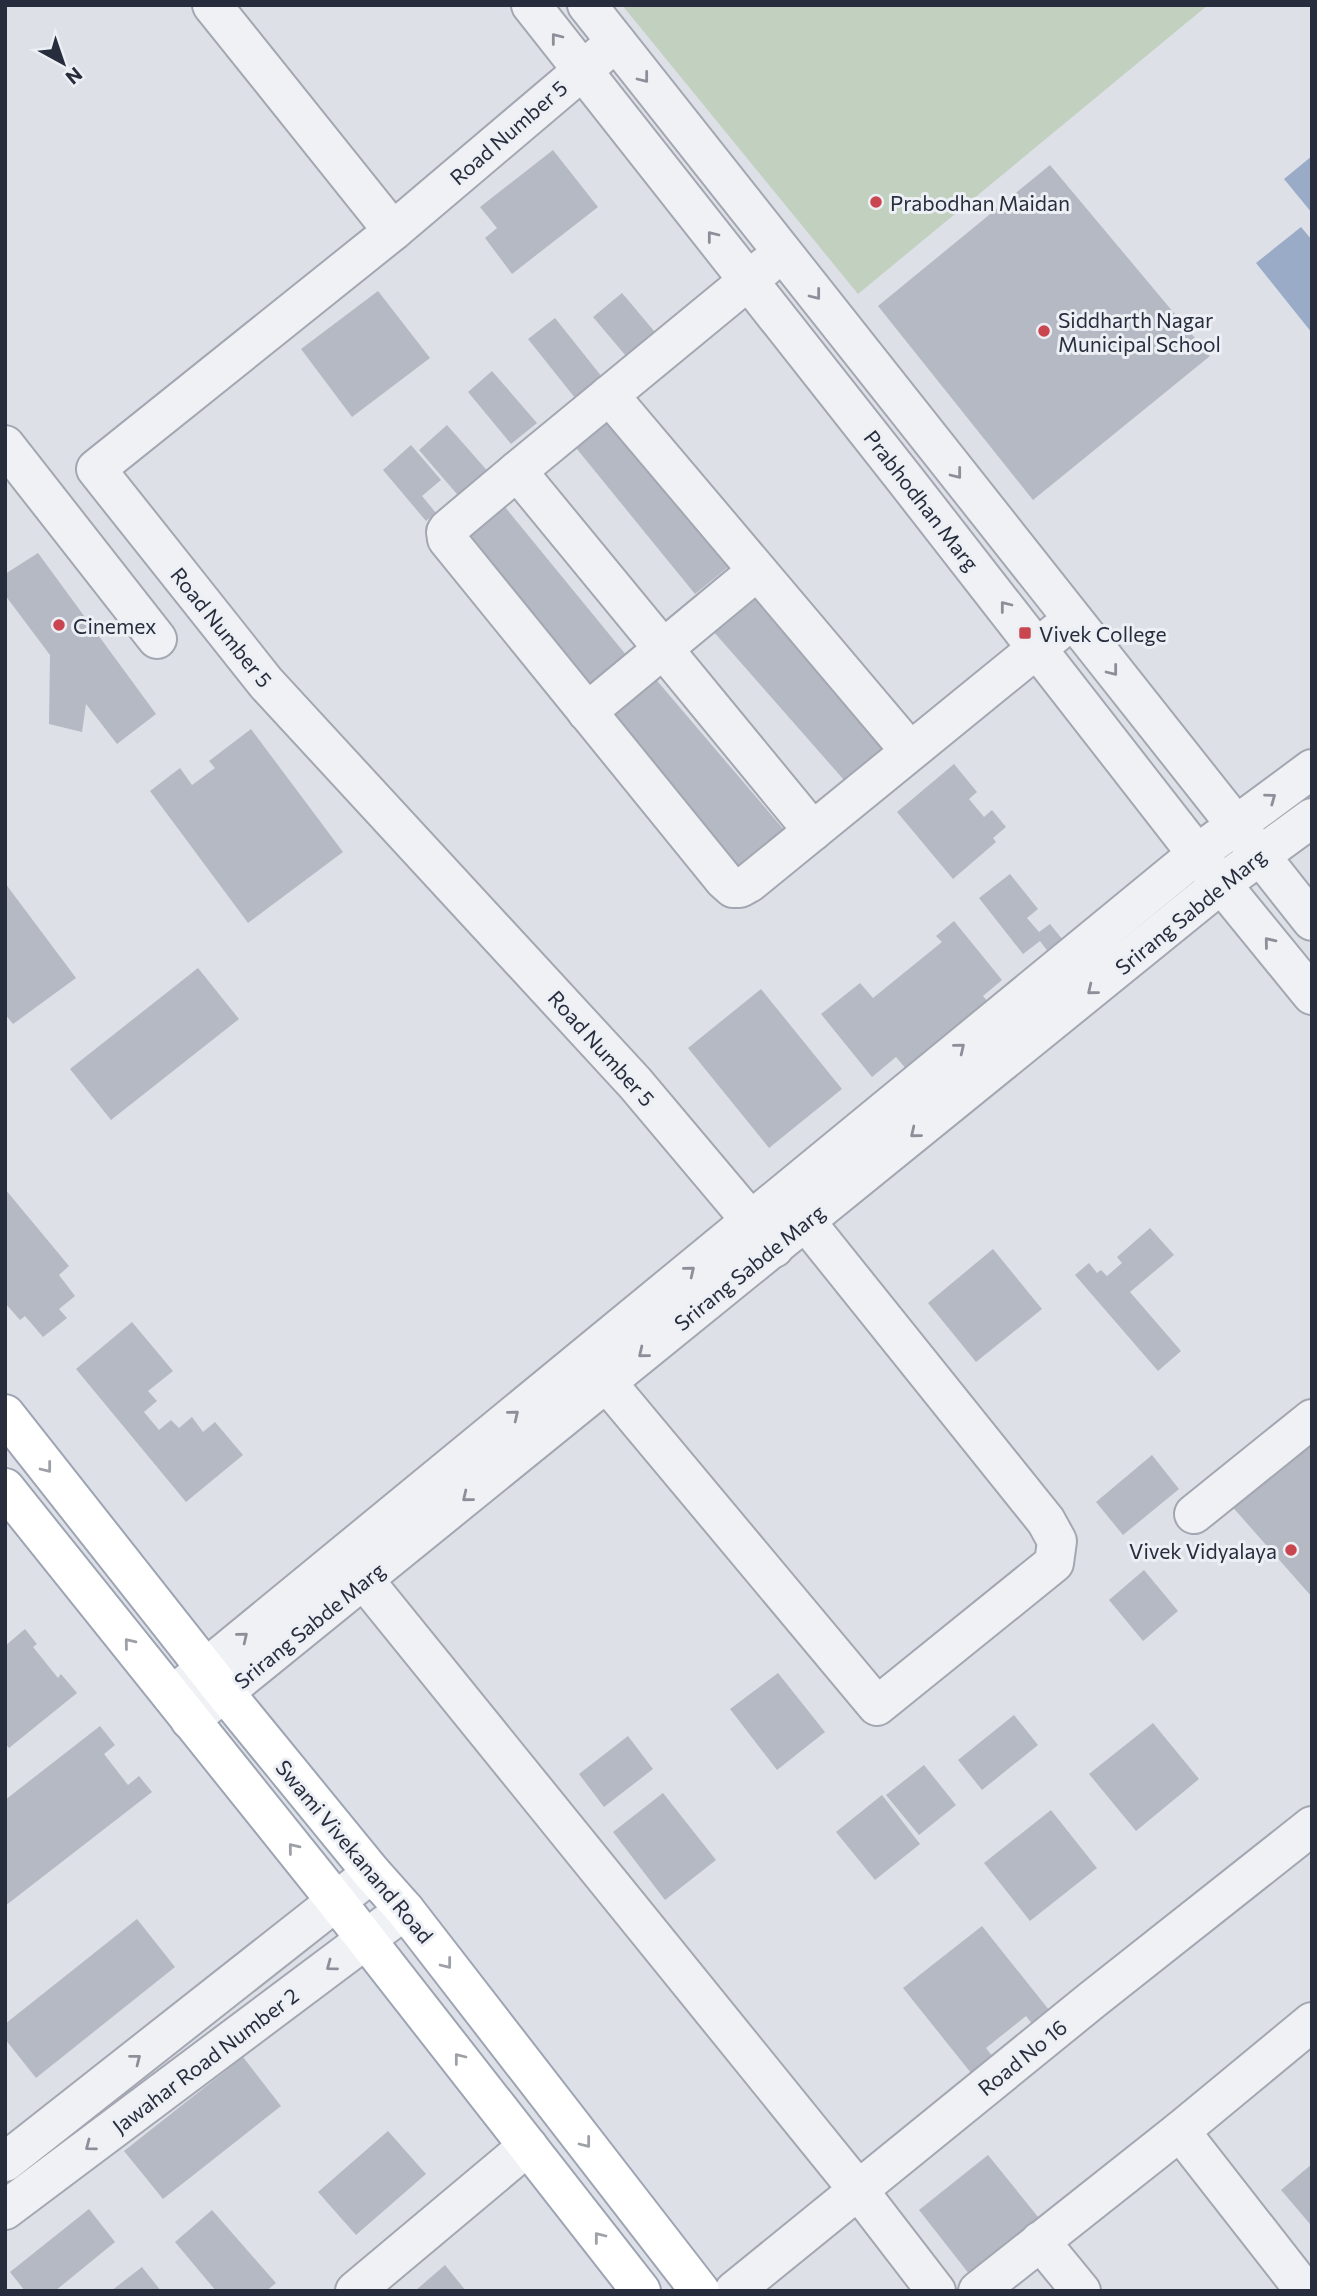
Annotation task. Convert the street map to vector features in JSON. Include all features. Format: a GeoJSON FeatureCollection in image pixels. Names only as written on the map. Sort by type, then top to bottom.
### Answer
{"type":"FeatureCollection","features":[{"type":"Feature","properties":{"kind":"main road","name":"Swami Vivekanand Road"},"geometry":{"type":"LineString","coordinates":[[5,1414],[215,1681],[405,1910],[700,2291]]}},
{"type":"Feature","properties":{"kind":"main road","name":"Swami Vivekanand Road"},"geometry":{"type":"LineString","coordinates":[[5,1488],[367,1940],[641,2291]]}},
{"type":"Feature","properties":{"kind":"street"},"geometry":{"type":"LineString","coordinates":[[212,5],[393,231]]}},
{"type":"Feature","properties":{"kind":"street","name":"Prabhodhan Marg"},"geometry":{"type":"LineString","coordinates":[[531,5],[1134,774],[1312,995]]}},
{"type":"Feature","properties":{"kind":"street"},"geometry":{"type":"LineString","coordinates":[[587,5],[1312,921]]}},
{"type":"Feature","properties":{"kind":"street","name":"Road Number 5"},"geometry":{"type":"LineString","coordinates":[[616,42],[393,231],[96,469],[267,683],[635,1083],[762,1234]]}},
{"type":"Feature","properties":{"kind":"street"},"geometry":{"type":"LineString","coordinates":[[782,253],[448,529],[446,536],[733,888],[749,883],[1072,620]]}},
{"type":"Feature","properties":{"kind":"street"},"geometry":{"type":"LineString","coordinates":[[832,386],[866,358]]}},
{"type":"Feature","properties":{"kind":"street"},"geometry":{"type":"LineString","coordinates":[[609,395],[910,751]]}},
{"type":"Feature","properties":{"kind":"street"},"geometry":{"type":"LineString","coordinates":[[5,445],[157,639]]}},
{"type":"Feature","properties":{"kind":"street"},"geometry":{"type":"LineString","coordinates":[[517,471],[813,831]]}},
{"type":"Feature","properties":{"kind":"street"},"geometry":{"type":"LineString","coordinates":[[587,712],[757,571]]}},
{"type":"Feature","properties":{"kind":"street"},"geometry":{"type":"LineString","coordinates":[[1134,774],[1171,744]]}},
{"type":"Feature","properties":{"kind":"street","name":"Srirang Sabde Marg"},"geometry":{"type":"LineString","coordinates":[[181,1708],[762,1234],[1197,853],[1312,769]]}},
{"type":"Feature","properties":{"kind":"street","name":"Srirang Sabde Marg"},"geometry":{"type":"LineString","coordinates":[[215,1681],[364,1580],[607,1383],[762,1234],[806,1222],[1221,884],[1312,818]]}},
{"type":"Feature","properties":{"kind":"street"},"geometry":{"type":"LineString","coordinates":[[607,1383],[877,1706],[1054,1563],[1057,1541],[1046,1521],[806,1222]]}},
{"type":"Feature","properties":{"kind":"street"},"geometry":{"type":"LineString","coordinates":[[1194,1514],[1312,1419]]}},
{"type":"Feature","properties":{"kind":"street"},"geometry":{"type":"LineString","coordinates":[[364,1580],[859,2191],[936,2291]]}},
{"type":"Feature","properties":{"kind":"street","name":"Road No 16"},"geometry":{"type":"LineString","coordinates":[[734,2291],[1081,2009],[1312,1826]]}},
{"type":"Feature","properties":{"kind":"street","name":"Jawahar Road Number 2"},"geometry":{"type":"LineString","coordinates":[[5,2162],[372,1873]]}},
{"type":"Feature","properties":{"kind":"street","name":"Jawahar Road Number 2"},"geometry":{"type":"LineString","coordinates":[[5,2210],[405,1910]]}},
{"type":"Feature","properties":{"kind":"street"},"geometry":{"type":"LineString","coordinates":[[978,2291],[1180,2131],[1306,2040]]}},
{"type":"Feature","properties":{"kind":"street"},"geometry":{"type":"LineString","coordinates":[[1180,2131],[1305,2291]]}},
{"type":"Feature","properties":{"kind":"street"},"geometry":{"type":"LineString","coordinates":[[355,2291],[528,2146]]}},
{"type":"Feature","properties":{"kind":"street"},"geometry":{"type":"LineString","coordinates":[[1040,2242],[1081,2291]]}},
{"type":"Feature","properties":{"kind":"green space","name":"Prabodhan Maidan"},"geometry":{"type":"Polygon","coordinates":[[[622,5],[1208,5],[858,294],[622,5]]]}},
{"type":"Feature","properties":{"kind":"water"},"geometry":{"type":"Polygon","coordinates":[[[1312,156],[1312,213],[1284,179],[1312,156]]]}},
{"type":"Feature","properties":{"kind":"water"},"geometry":{"type":"Polygon","coordinates":[[[1301,227],[1312,240],[1312,333],[1256,263],[1301,227]]]}},
{"type":"Feature","properties":{"kind":"building"},"geometry":{"type":"Polygon","coordinates":[[[553,150],[598,207],[512,274],[485,238],[497,228],[480,207],[553,150]]]}},
{"type":"Feature","properties":{"kind":"building","name":"Siddharth Nagar Municipal School"},"geometry":{"type":"Polygon","coordinates":[[[1050,165],[1210,356],[1033,500],[878,306],[1050,165]]]}},
{"type":"Feature","properties":{"kind":"building"},"geometry":{"type":"Polygon","coordinates":[[[378,291],[430,358],[352,417],[301,349],[378,291]]]}},
{"type":"Feature","properties":{"kind":"building"},"geometry":{"type":"Polygon","coordinates":[[[622,293],[660,338],[631,362],[593,317],[622,293]]]}},
{"type":"Feature","properties":{"kind":"building"},"geometry":{"type":"Polygon","coordinates":[[[555,318],[606,382],[579,403],[528,339],[555,318]]]}},
{"type":"Feature","properties":{"kind":"building"},"geometry":{"type":"Polygon","coordinates":[[[492,371],[537,423],[511,444],[468,392],[492,371]]]}},
{"type":"Feature","properties":{"kind":"building"},"geometry":{"type":"Polygon","coordinates":[[[605,407],[733,563],[695,594],[568,438],[605,407]]]}},
{"type":"Feature","properties":{"kind":"building"},"geometry":{"type":"Polygon","coordinates":[[[447,425],[498,483],[469,508],[419,450],[447,425]]]}},
{"type":"Feature","properties":{"kind":"building"},"geometry":{"type":"Polygon","coordinates":[[[411,445],[441,480],[422,496],[436,513],[426,521],[383,470],[411,445]]]}},
{"type":"Feature","properties":{"kind":"building"},"geometry":{"type":"Polygon","coordinates":[[[496,496],[627,656],[590,686],[461,528],[496,496]]]}},
{"type":"Feature","properties":{"kind":"building","name":"Cinemex"},"geometry":{"type":"Polygon","coordinates":[[[38,553],[156,714],[117,744],[86,704],[82,732],[49,724],[50,655],[5,595],[5,574],[38,553]]]}},
{"type":"Feature","properties":{"kind":"building"},"geometry":{"type":"Polygon","coordinates":[[[759,591],[897,747],[851,788],[713,631],[759,591]]]}},
{"type":"Feature","properties":{"kind":"building"},"geometry":{"type":"Polygon","coordinates":[[[653,676],[785,831],[733,874],[602,719],[653,676]]]}},
{"type":"Feature","properties":{"kind":"building"},"geometry":{"type":"Polygon","coordinates":[[[251,729],[343,852],[248,923],[150,791],[180,768],[192,785],[215,768],[209,761],[251,729]]]}},
{"type":"Feature","properties":{"kind":"building"},"geometry":{"type":"Polygon","coordinates":[[[954,764],[977,792],[969,799],[984,817],[992,810],[1006,827],[993,838],[996,842],[953,879],[897,812],[954,764]]]}},
{"type":"Feature","properties":{"kind":"building"},"geometry":{"type":"Polygon","coordinates":[[[1010,874],[1038,909],[1027,918],[1039,932],[1050,924],[1067,945],[1052,957],[1040,941],[1023,954],[979,898],[1010,874]]]}},
{"type":"Feature","properties":{"kind":"building"},"geometry":{"type":"Polygon","coordinates":[[[5,883],[76,978],[13,1024],[5,1014],[5,883]]]}},
{"type":"Feature","properties":{"kind":"building"},"geometry":{"type":"Polygon","coordinates":[[[954,921],[1002,980],[983,996],[989,1003],[907,1070],[896,1057],[872,1077],[821,1014],[860,983],[873,998],[942,942],[936,936],[954,921]]]}},
{"type":"Feature","properties":{"kind":"building"},"geometry":{"type":"Polygon","coordinates":[[[198,968],[239,1019],[111,1120],[70,1069],[198,968]]]}},
{"type":"Feature","properties":{"kind":"building"},"geometry":{"type":"Polygon","coordinates":[[[761,989],[842,1089],[769,1148],[688,1048],[761,989]]]}},
{"type":"Feature","properties":{"kind":"building"},"geometry":{"type":"Polygon","coordinates":[[[5,1189],[69,1266],[59,1275],[75,1296],[59,1309],[67,1318],[43,1337],[25,1316],[20,1320],[5,1303],[5,1189]]]}},
{"type":"Feature","properties":{"kind":"building"},"geometry":{"type":"Polygon","coordinates":[[[1150,1228],[1174,1255],[1130,1292],[1181,1351],[1158,1371],[1075,1275],[1089,1263],[1097,1273],[1101,1270],[1107,1276],[1122,1263],[1117,1257],[1150,1228]]]}},
{"type":"Feature","properties":{"kind":"building"},"geometry":{"type":"Polygon","coordinates":[[[993,1249],[1042,1309],[976,1362],[928,1303],[993,1249]]]}},
{"type":"Feature","properties":{"kind":"building"},"geometry":{"type":"Polygon","coordinates":[[[132,1322],[173,1371],[148,1391],[157,1401],[144,1412],[159,1430],[171,1420],[179,1428],[192,1417],[203,1432],[215,1422],[243,1455],[186,1502],[76,1369],[132,1322]]]}},
{"type":"Feature","properties":{"kind":"building","name":"Vivek Vidyalaya"},"geometry":{"type":"Polygon","coordinates":[[[1312,1433],[1312,1597],[1229,1503],[1312,1433]]]}},
{"type":"Feature","properties":{"kind":"building"},"geometry":{"type":"Polygon","coordinates":[[[1152,1455],[1179,1489],[1123,1535],[1096,1502],[1152,1455]]]}},
{"type":"Feature","properties":{"kind":"building"},"geometry":{"type":"Polygon","coordinates":[[[1144,1570],[1178,1611],[1143,1641],[1109,1600],[1144,1570]]]}},
{"type":"Feature","properties":{"kind":"building"},"geometry":{"type":"Polygon","coordinates":[[[25,1629],[37,1644],[33,1647],[58,1678],[61,1674],[77,1693],[9,1748],[5,1743],[5,1646],[25,1629]]]}},
{"type":"Feature","properties":{"kind":"building"},"geometry":{"type":"Polygon","coordinates":[[[778,1673],[825,1732],[777,1770],[730,1709],[778,1673]]]}},
{"type":"Feature","properties":{"kind":"building"},"geometry":{"type":"Polygon","coordinates":[[[1014,1715],[1038,1745],[982,1790],[958,1760],[1014,1715]]]}},
{"type":"Feature","properties":{"kind":"building"},"geometry":{"type":"Polygon","coordinates":[[[1153,1723],[1199,1779],[1136,1831],[1089,1774],[1153,1723]]]}},
{"type":"Feature","properties":{"kind":"building"},"geometry":{"type":"Polygon","coordinates":[[[100,1726],[115,1745],[104,1754],[128,1785],[139,1776],[152,1792],[5,1906],[5,1800],[100,1726]]]}},
{"type":"Feature","properties":{"kind":"building"},"geometry":{"type":"Polygon","coordinates":[[[628,1736],[653,1769],[604,1807],[579,1774],[628,1736]]]}},
{"type":"Feature","properties":{"kind":"building"},"geometry":{"type":"Polygon","coordinates":[[[924,1765],[956,1805],[919,1835],[886,1795],[924,1765]]]}},
{"type":"Feature","properties":{"kind":"building"},"geometry":{"type":"Polygon","coordinates":[[[663,1793],[716,1860],[665,1900],[613,1832],[663,1793]]]}},
{"type":"Feature","properties":{"kind":"building"},"geometry":{"type":"Polygon","coordinates":[[[882,1795],[920,1844],[875,1880],[836,1832],[882,1795]]]}},
{"type":"Feature","properties":{"kind":"building"},"geometry":{"type":"Polygon","coordinates":[[[1051,1810],[1097,1868],[1030,1921],[984,1863],[1051,1810]]]}},
{"type":"Feature","properties":{"kind":"building"},"geometry":{"type":"Polygon","coordinates":[[[137,1919],[175,1967],[36,2078],[5,2039],[5,2024],[137,1919]]]}},
{"type":"Feature","properties":{"kind":"building"},"geometry":{"type":"Polygon","coordinates":[[[982,1926],[1053,2015],[1036,2029],[1026,2016],[986,2048],[996,2061],[975,2078],[903,1988],[982,1926]]]}},
{"type":"Feature","properties":{"kind":"building"},"geometry":{"type":"Polygon","coordinates":[[[243,2057],[281,2106],[163,2199],[124,2151],[243,2057]]]}},
{"type":"Feature","properties":{"kind":"building"},"geometry":{"type":"Polygon","coordinates":[[[388,2131],[426,2174],[356,2235],[318,2192],[388,2131]]]}},
{"type":"Feature","properties":{"kind":"building"},"geometry":{"type":"Polygon","coordinates":[[[988,2155],[1047,2228],[977,2284],[919,2210],[988,2155]]]}},
{"type":"Feature","properties":{"kind":"building"},"geometry":{"type":"Polygon","coordinates":[[[1312,2164],[1312,2222],[1310,2224],[1281,2190],[1312,2164]]]}},
{"type":"Feature","properties":{"kind":"building"},"geometry":{"type":"Polygon","coordinates":[[[89,2209],[115,2242],[55,2291],[25,2291],[10,2272],[89,2209]]]}},
{"type":"Feature","properties":{"kind":"building"},"geometry":{"type":"Polygon","coordinates":[[[212,2210],[276,2283],[266,2291],[216,2291],[175,2242],[212,2210]]]}},
{"type":"Feature","properties":{"kind":"building"},"geometry":{"type":"Polygon","coordinates":[[[445,2265],[466,2291],[415,2291],[445,2265]]]}},
{"type":"Feature","properties":{"kind":"building"},"geometry":{"type":"Polygon","coordinates":[[[142,2267],[161,2291],[111,2291],[142,2267]]]}},
{"type":"Feature","properties":{"kind":"place","name":"Prabodhan Maidan"},"geometry":{"type":"Point","coordinates":[876,202]}},
{"type":"Feature","properties":{"kind":"place","name":"Siddharth Nagar Municipal School"},"geometry":{"type":"Point","coordinates":[1044,331]}},
{"type":"Feature","properties":{"kind":"place","name":"Cinemex"},"geometry":{"type":"Point","coordinates":[59,625]}},
{"type":"Feature","properties":{"kind":"place","name":"Vivek College"},"geometry":{"type":"Point","coordinates":[1025,633]}},
{"type":"Feature","properties":{"kind":"place","name":"Vivek Vidyalaya"},"geometry":{"type":"Point","coordinates":[1291,1550]}}]}
